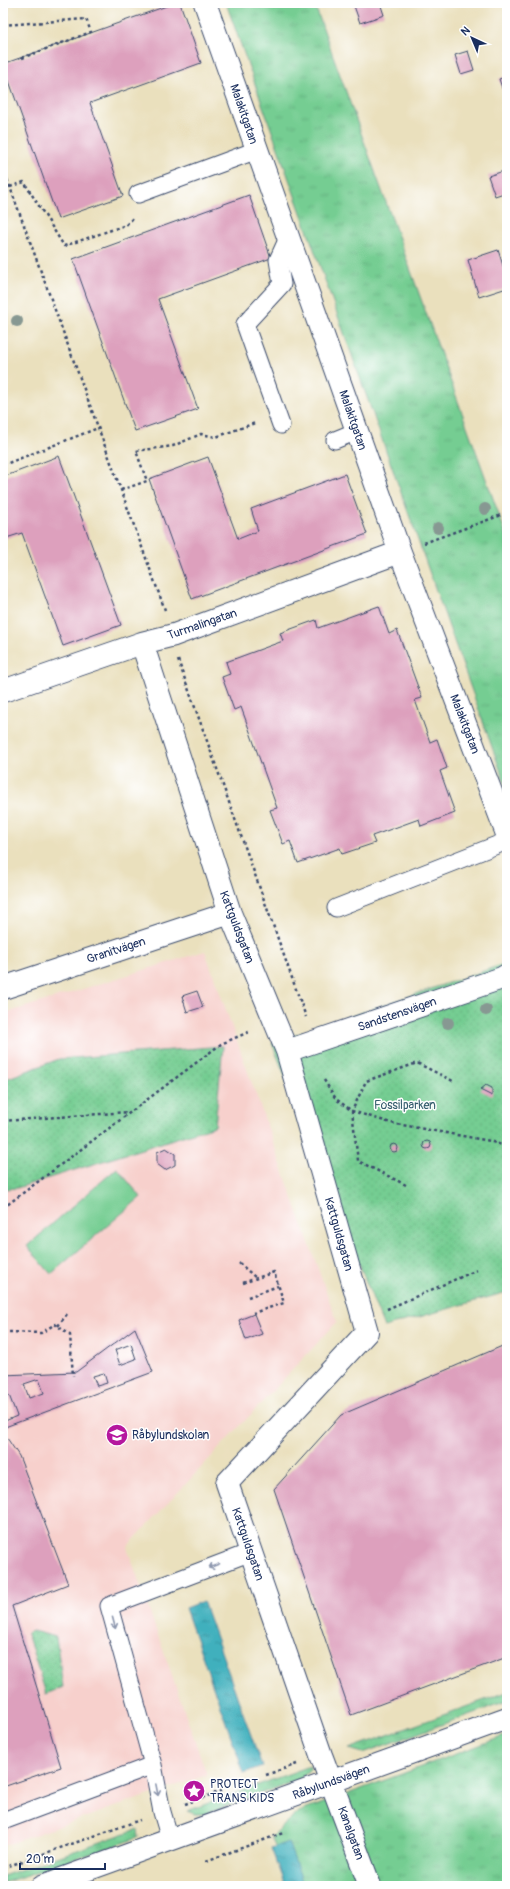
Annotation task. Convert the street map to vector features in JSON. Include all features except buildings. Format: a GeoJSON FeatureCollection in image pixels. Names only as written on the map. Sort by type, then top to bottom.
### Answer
{"type":"FeatureCollection","features":[{"type":"Feature","properties":{"kind":"street","name":"Malakitgatan"},"geometry":{"type":"LineString","coordinates":[[205,3],[400,552],[507,834]]}},
{"type":"Feature","properties":{"kind":"street","name":"Turmalingatan"},"geometry":{"type":"LineString","coordinates":[[3,691],[142,643],[174,635],[400,552]]}},
{"type":"Feature","properties":{"kind":"street","name":"Kattguldsgatan"},"geometry":{"type":"LineString","coordinates":[[142,643],[230,913],[287,1051],[367,1332],[227,1483],[321,1755],[332,1781]]}},
{"type":"Feature","properties":{"kind":"street","name":"Granitvägen"},"geometry":{"type":"LineString","coordinates":[[3,988],[230,913]]}},
{"type":"Feature","properties":{"kind":"street","name":"Sandstensvägen"},"geometry":{"type":"LineString","coordinates":[[287,1051],[310,1034],[502,978],[507,975]]}},
{"type":"Feature","properties":{"kind":"street","name":"Råbylundsvägen"},"geometry":{"type":"LineString","coordinates":[[42,1886],[507,1718]]}},
{"type":"Feature","properties":{"kind":"street","name":"Kanalgatan"},"geometry":{"type":"LineString","coordinates":[[332,1781],[370,1886]]}},
{"type":"Feature","properties":{"kind":"lane"},"geometry":{"type":"LineString","coordinates":[[138,194],[257,150]]}},
{"type":"Feature","properties":{"kind":"lane"},"geometry":{"type":"LineString","coordinates":[[279,420],[245,324],[282,284],[278,260],[288,238]]}},
{"type":"Feature","properties":{"kind":"lane"},"geometry":{"type":"LineString","coordinates":[[335,440],[357,431]]}},
{"type":"Feature","properties":{"kind":"lane"},"geometry":{"type":"LineString","coordinates":[[336,908],[507,841]]}},
{"type":"Feature","properties":{"kind":"lane"},"geometry":{"type":"LineString","coordinates":[[170,1839],[162,1812],[153,1765],[109,1606],[251,1552]]}},
{"type":"Feature","properties":{"kind":"lane"},"geometry":{"type":"LineString","coordinates":[[3,1821],[153,1765]]}},
{"type":"Feature","properties":{"kind":"path"},"geometry":{"type":"LineString","coordinates":[[3,25],[86,20],[91,32],[22,58]]}},
{"type":"Feature","properties":{"kind":"path"},"geometry":{"type":"LineString","coordinates":[[3,168],[174,635],[171,640],[310,1034],[324,1081],[336,1099],[352,1111],[391,1123],[490,1141],[507,1147]]}},
{"type":"Feature","properties":{"kind":"path"},"geometry":{"type":"LineString","coordinates":[[10,187],[24,182],[64,246],[126,225],[132,218],[141,214],[138,194]]}},
{"type":"Feature","properties":{"kind":"path"},"geometry":{"type":"LineString","coordinates":[[121,490],[147,481],[136,451],[173,446],[201,434],[216,437],[279,420]]}},
{"type":"Feature","properties":{"kind":"path"},"geometry":{"type":"LineString","coordinates":[[3,465],[98,428]]}},
{"type":"Feature","properties":{"kind":"path"},"geometry":{"type":"LineString","coordinates":[[400,552],[507,513]]}},
{"type":"Feature","properties":{"kind":"path"},"geometry":{"type":"LineString","coordinates":[[3,1208],[221,1044],[255,1029]]}},
{"type":"Feature","properties":{"kind":"path"},"geometry":{"type":"LineString","coordinates":[[406,1185],[358,1161],[352,1111],[366,1081],[417,1063],[455,1082]]}},
{"type":"Feature","properties":{"kind":"path"},"geometry":{"type":"LineString","coordinates":[[3,1121],[129,1112]]}},
{"type":"Feature","properties":{"kind":"path"},"geometry":{"type":"LineString","coordinates":[[239,1263],[256,1278]]}},
{"type":"Feature","properties":{"kind":"path"},"geometry":{"type":"LineString","coordinates":[[363,1320],[477,1270]]}},
{"type":"Feature","properties":{"kind":"path"},"geometry":{"type":"LineString","coordinates":[[243,1283],[274,1272],[284,1303],[253,1313]]}},
{"type":"Feature","properties":{"kind":"path"},"geometry":{"type":"LineString","coordinates":[[248,1297],[278,1286]]}},
{"type":"Feature","properties":{"kind":"path"},"geometry":{"type":"LineString","coordinates":[[58,1326],[67,1314]]}},
{"type":"Feature","properties":{"kind":"path"},"geometry":{"type":"LineString","coordinates":[[9,1332],[41,1333],[55,1324],[58,1326],[70,1335],[73,1376]]}},
{"type":"Feature","properties":{"kind":"path"},"geometry":{"type":"LineString","coordinates":[[259,1778],[321,1755]]}},
{"type":"Feature","properties":{"kind":"path"},"geometry":{"type":"LineString","coordinates":[[3,1868],[223,1791]]}},
{"type":"Feature","properties":{"kind":"path"},"geometry":{"type":"LineString","coordinates":[[206,1861],[283,1833]]}},
{"type":"Feature","properties":{"kind":"shaded area","name":"Råbylundskolan"},"geometry":{"type":"Polygon","coordinates":[[[205,951],[337,1322],[127,1547],[207,1775],[3,1846],[3,1014],[205,951]]]}},
{"type":"Feature","properties":{"kind":"green space"},"geometry":{"type":"Polygon","coordinates":[[[226,3],[314,3],[507,537],[507,789],[226,3]]]}},
{"type":"Feature","properties":{"kind":"green space","name":"Fossilparken"},"geometry":{"type":"Polygon","coordinates":[[[507,963],[507,1292],[384,1327],[272,1043],[507,963]]]}},
{"type":"Feature","properties":{"kind":"green space"},"geometry":{"type":"Polygon","coordinates":[[[223,1046],[215,1126],[17,1188],[3,1189],[3,1080],[59,1059],[223,1046]]]}},
{"type":"Feature","properties":{"kind":"green space"},"geometry":{"type":"Polygon","coordinates":[[[117,1168],[141,1197],[51,1274],[27,1246],[117,1168]]]}},
{"type":"Feature","properties":{"kind":"green space"},"geometry":{"type":"Polygon","coordinates":[[[33,1631],[56,1637],[63,1687],[46,1694],[27,1633],[33,1631]]]}},
{"type":"Feature","properties":{"kind":"green space"},"geometry":{"type":"Polygon","coordinates":[[[507,1692],[507,1701],[363,1753],[349,1749],[507,1692]]]}},
{"type":"Feature","properties":{"kind":"green space"},"geometry":{"type":"Polygon","coordinates":[[[507,1735],[507,1886],[295,1886],[271,1837],[299,1812],[507,1735]]]}},
{"type":"Feature","properties":{"kind":"green space"},"geometry":{"type":"Polygon","coordinates":[[[310,1766],[310,1770],[300,1779],[205,1814],[195,1814],[187,1811],[310,1766]]]}},
{"type":"Feature","properties":{"kind":"green space"},"geometry":{"type":"Polygon","coordinates":[[[137,1829],[138,1838],[3,1883],[3,1876],[137,1829]]]}},
{"type":"Feature","properties":{"kind":"water"},"geometry":{"type":"Polygon","coordinates":[[[203,1601],[262,1766],[244,1773],[185,1608],[203,1601]]]}},
{"type":"Feature","properties":{"kind":"water"},"geometry":{"type":"Polygon","coordinates":[[[288,1842],[304,1886],[285,1886],[271,1848],[288,1842]]]}},
{"type":"Feature","properties":{"kind":"place","name":"Råbylundskolan"},"geometry":{"type":"Point","coordinates":[117,1435]}},
{"type":"Feature","properties":{"kind":"place","name":"PROTECT TRANS KIDS"},"geometry":{"type":"Point","coordinates":[194,1791]}}]}
